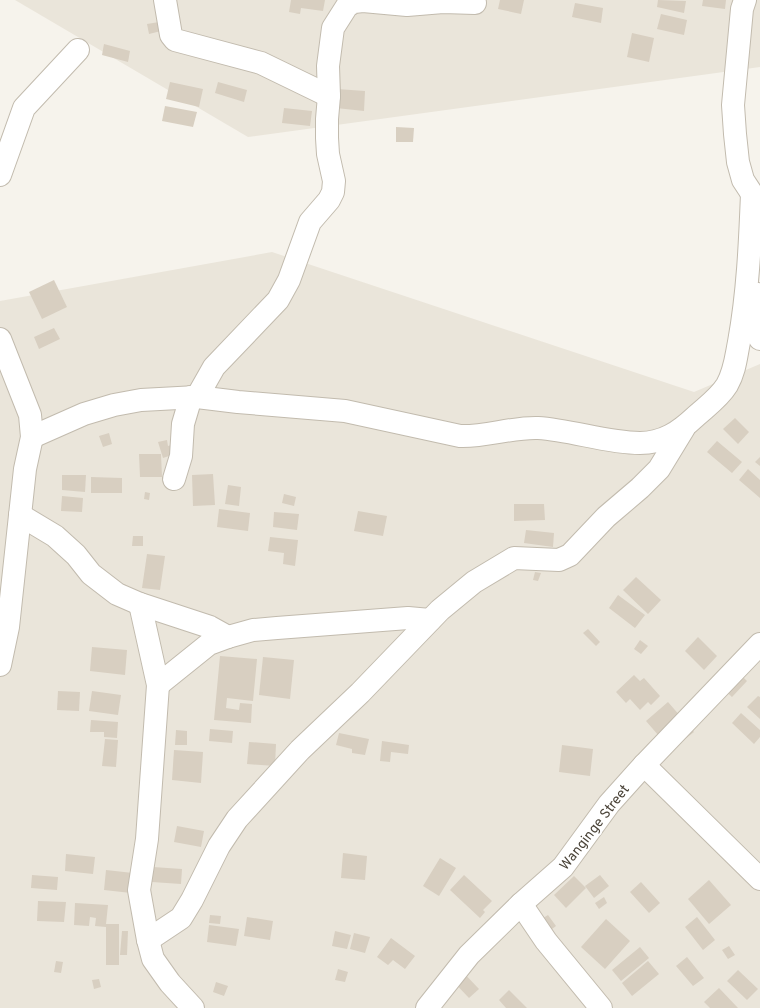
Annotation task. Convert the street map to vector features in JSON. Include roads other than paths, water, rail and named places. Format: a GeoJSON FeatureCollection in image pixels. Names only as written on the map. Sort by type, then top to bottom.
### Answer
{"type":"FeatureCollection","features":[{"type":"Feature","properties":{"kind":"street"},"geometry":{"type":"LineString","coordinates":[[165,0],[171,35],[175,40],[261,63],[329,96]]}},
{"type":"Feature","properties":{"kind":"street"},"geometry":{"type":"LineString","coordinates":[[174,479],[182,456],[183,420],[194,397],[214,367],[278,300],[289,280],[310,222],[329,200],[333,192],[334,181],[328,154],[327,119],[329,96],[328,66],[333,28],[347,6],[354,2],[407,5],[443,2],[475,3]]}},
{"type":"Feature","properties":{"kind":"street"},"geometry":{"type":"LineString","coordinates":[[32,437],[84,414],[114,405],[141,400],[194,397],[346,411],[460,436],[472,436],[516,429],[539,428],[640,443],[667,438],[685,426],[720,396],[728,384],[735,367],[745,310],[756,200],[743,180],[738,162],[733,105],[742,3]]}},
{"type":"Feature","properties":{"kind":"street"},"geometry":{"type":"LineString","coordinates":[[0,175],[24,108],[78,50]]}},
{"type":"Feature","properties":{"kind":"street"},"geometry":{"type":"LineString","coordinates":[[760,285],[757,299],[760,339]]}},
{"type":"Feature","properties":{"kind":"street"},"geometry":{"type":"LineString","coordinates":[[0,339],[30,415],[32,437],[25,469],[9,620],[0,665]]}},
{"type":"Feature","properties":{"kind":"street"},"geometry":{"type":"LineString","coordinates":[[148,940],[181,918],[192,900],[219,846],[237,819],[300,750],[360,693],[430,620],[460,592],[507,561],[518,558],[559,560],[570,554],[659,469],[685,426]]}},
{"type":"Feature","properties":{"kind":"street"},"geometry":{"type":"LineString","coordinates":[[20,515],[56,536],[76,555],[91,574],[117,594],[140,604],[210,627],[228,636]]}},
{"type":"Feature","properties":{"kind":"street"},"geometry":{"type":"LineString","coordinates":[[140,604],[158,685],[147,839],[140,890],[148,940],[153,959],[170,983],[193,1008]]}},
{"type":"Feature","properties":{"kind":"street"},"geometry":{"type":"LineString","coordinates":[[158,685],[209,644],[228,636],[253,630],[408,618],[430,620]]}},
{"type":"Feature","properties":{"kind":"street","name":"Wanginge Street"},"geometry":{"type":"LineString","coordinates":[[426,1008],[469,955],[521,904],[563,867],[609,804],[644,765],[760,644]]}},
{"type":"Feature","properties":{"kind":"street"},"geometry":{"type":"LineString","coordinates":[[644,765],[760,879]]}},
{"type":"Feature","properties":{"kind":"street"},"geometry":{"type":"LineString","coordinates":[[521,904],[546,941],[601,1008]]}}]}
